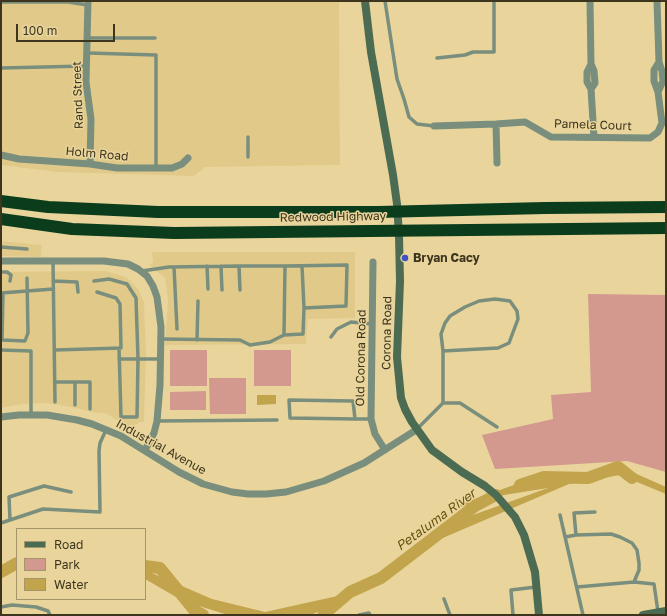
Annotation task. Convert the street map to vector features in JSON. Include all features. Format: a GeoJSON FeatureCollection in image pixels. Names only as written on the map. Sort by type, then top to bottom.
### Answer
{"type":"FeatureCollection","features":[{"type":"Feature","properties":{"kind":"highway","name":"Redwood Highway"},"geometry":{"type":"LineString","coordinates":[[1,200],[48,207],[158,212],[378,212],[666,207]]}},
{"type":"Feature","properties":{"kind":"highway","name":"Redwood Highway"},"geometry":{"type":"LineString","coordinates":[[1,219],[72,229],[174,233],[666,228]]}},
{"type":"Feature","properties":{"kind":"main road","name":"Corona Road"},"geometry":{"type":"LineString","coordinates":[[365,1],[393,175],[399,235],[400,281],[397,357],[399,386],[405,409],[416,430],[430,447],[441,457],[485,486],[515,517],[524,535],[535,572],[539,615]]}},
{"type":"Feature","properties":{"kind":"main road"},"geometry":{"type":"LineString","coordinates":[[643,615],[662,612]]}},
{"type":"Feature","properties":{"kind":"street"},"geometry":{"type":"LineString","coordinates":[[590,1],[591,64],[594,71],[595,83],[591,89],[594,137]]}},
{"type":"Feature","properties":{"kind":"street","name":"Pamela Court"},"geometry":{"type":"LineString","coordinates":[[434,126],[525,122],[551,136],[650,138],[658,132],[662,123],[658,92],[663,81],[659,62],[658,1]]}},
{"type":"Feature","properties":{"kind":"street","name":"Rand Street"},"geometry":{"type":"LineString","coordinates":[[88,3],[88,52],[86,82],[91,119],[90,164]]}},
{"type":"Feature","properties":{"kind":"street"},"geometry":{"type":"LineString","coordinates":[[496,124],[496,162]]}},
{"type":"Feature","properties":{"kind":"street","name":"Holm Road"},"geometry":{"type":"LineString","coordinates":[[1,155],[19,159],[90,164],[117,168],[172,168],[182,164],[188,158]]}},
{"type":"Feature","properties":{"kind":"street"},"geometry":{"type":"LineString","coordinates":[[1,261],[104,261],[128,264],[148,276],[157,297],[161,339],[157,421],[154,433],[145,450]]}},
{"type":"Feature","properties":{"kind":"street","name":"Old Corona Road"},"geometry":{"type":"LineString","coordinates":[[373,262],[372,419],[375,434],[385,450]]}},
{"type":"Feature","properties":{"kind":"street","name":"Industrial Avenue"},"geometry":{"type":"LineString","coordinates":[[1,417],[31,414],[78,420],[106,429],[128,439],[179,472],[203,484],[232,492],[248,494],[286,492],[324,481],[364,463],[416,430]]}},
{"type":"Feature","properties":{"kind":"lane"},"geometry":{"type":"LineString","coordinates":[[385,1],[397,79],[409,117],[417,124],[434,126]]}},
{"type":"Feature","properties":{"kind":"lane"},"geometry":{"type":"LineString","coordinates":[[437,58],[465,55],[473,52],[494,52],[494,1]]}},
{"type":"Feature","properties":{"kind":"lane"},"geometry":{"type":"LineString","coordinates":[[1,2],[88,3]]}},
{"type":"Feature","properties":{"kind":"lane"},"geometry":{"type":"LineString","coordinates":[[88,38],[155,38]]}},
{"type":"Feature","properties":{"kind":"lane"},"geometry":{"type":"LineString","coordinates":[[88,52],[156,55],[156,168]]}},
{"type":"Feature","properties":{"kind":"lane"},"geometry":{"type":"LineString","coordinates":[[1,68],[87,66]]}},
{"type":"Feature","properties":{"kind":"lane"},"geometry":{"type":"LineString","coordinates":[[248,137],[248,157]]}},
{"type":"Feature","properties":{"kind":"lane"},"geometry":{"type":"LineString","coordinates":[[1,247],[27,249]]}},
{"type":"Feature","properties":{"kind":"lane"},"geometry":{"type":"LineString","coordinates":[[53,261],[56,382],[55,402]]}},
{"type":"Feature","properties":{"kind":"lane"},"geometry":{"type":"LineString","coordinates":[[141,272],[174,267],[347,265],[346,306],[304,308]]}},
{"type":"Feature","properties":{"kind":"lane"},"geometry":{"type":"LineString","coordinates":[[207,266],[208,289]]}},
{"type":"Feature","properties":{"kind":"lane"},"geometry":{"type":"LineString","coordinates":[[221,266],[222,290]]}},
{"type":"Feature","properties":{"kind":"lane"},"geometry":{"type":"LineString","coordinates":[[239,266],[240,290]]}},
{"type":"Feature","properties":{"kind":"lane"},"geometry":{"type":"LineString","coordinates":[[284,335],[285,266]]}},
{"type":"Feature","properties":{"kind":"lane"},"geometry":{"type":"LineString","coordinates":[[161,339],[240,340],[250,345],[270,342],[284,335],[302,334],[304,308],[302,266]]}},
{"type":"Feature","properties":{"kind":"lane"},"geometry":{"type":"LineString","coordinates":[[174,267],[177,329]]}},
{"type":"Feature","properties":{"kind":"lane"},"geometry":{"type":"LineString","coordinates":[[1,272],[7,272],[11,275],[10,282]]}},
{"type":"Feature","properties":{"kind":"lane"},"geometry":{"type":"LineString","coordinates":[[27,278],[27,292],[28,333],[25,341],[2,340],[2,293],[27,292],[53,289]]}},
{"type":"Feature","properties":{"kind":"lane"},"geometry":{"type":"LineString","coordinates":[[94,282],[109,279],[127,284],[136,298],[138,359],[137,417],[121,417],[119,348],[121,348],[120,304],[116,298],[97,292]]}},
{"type":"Feature","properties":{"kind":"lane"},"geometry":{"type":"LineString","coordinates":[[53,281],[77,282],[78,292]]}},
{"type":"Feature","properties":{"kind":"lane"},"geometry":{"type":"LineString","coordinates":[[416,430],[443,403],[443,351],[441,334],[444,323],[450,316],[465,306],[479,301],[495,299],[510,301],[517,311],[518,319],[509,343],[498,348],[443,351]]}},
{"type":"Feature","properties":{"kind":"lane"},"geometry":{"type":"LineString","coordinates":[[197,340],[198,301]]}},
{"type":"Feature","properties":{"kind":"lane"},"geometry":{"type":"LineString","coordinates":[[331,337],[337,329],[351,322],[372,324]]}},
{"type":"Feature","properties":{"kind":"lane"},"geometry":{"type":"LineString","coordinates":[[55,350],[119,348]]}},
{"type":"Feature","properties":{"kind":"lane"},"geometry":{"type":"LineString","coordinates":[[1,350],[32,351],[31,414]]}},
{"type":"Feature","properties":{"kind":"lane"},"geometry":{"type":"LineString","coordinates":[[120,359],[160,359]]}},
{"type":"Feature","properties":{"kind":"lane"},"geometry":{"type":"LineString","coordinates":[[56,382],[90,382],[90,409]]}},
{"type":"Feature","properties":{"kind":"lane"},"geometry":{"type":"LineString","coordinates":[[75,382],[75,405]]}},
{"type":"Feature","properties":{"kind":"lane"},"geometry":{"type":"LineString","coordinates":[[355,419],[353,401],[289,400],[290,418],[355,419],[372,419]]}},
{"type":"Feature","properties":{"kind":"lane"},"geometry":{"type":"LineString","coordinates":[[443,403],[460,403],[497,427]]}},
{"type":"Feature","properties":{"kind":"lane"},"geometry":{"type":"LineString","coordinates":[[157,421],[277,420]]}},
{"type":"Feature","properties":{"kind":"lane"},"geometry":{"type":"LineString","coordinates":[[1,523],[43,509],[100,512],[99,451],[100,443],[106,429]]}},
{"type":"Feature","properties":{"kind":"lane"},"geometry":{"type":"LineString","coordinates":[[10,520],[9,497],[44,486],[71,492]]}},
{"type":"Feature","properties":{"kind":"lane"},"geometry":{"type":"LineString","coordinates":[[576,535],[574,514],[595,512]]}},
{"type":"Feature","properties":{"kind":"lane"},"geometry":{"type":"LineString","coordinates":[[560,514],[583,615]]}},
{"type":"Feature","properties":{"kind":"lane"},"geometry":{"type":"LineString","coordinates":[[565,537],[576,535],[611,534],[632,543],[637,550],[639,563],[639,570],[634,582]]}},
{"type":"Feature","properties":{"kind":"lane"},"geometry":{"type":"LineString","coordinates":[[577,587],[634,582],[654,584],[662,612]]}},
{"type":"Feature","properties":{"kind":"lane"},"geometry":{"type":"LineString","coordinates":[[513,615],[511,590],[537,587]]}},
{"type":"Feature","properties":{"kind":"lane"},"geometry":{"type":"LineString","coordinates":[[444,599],[450,615]]}},
{"type":"Feature","properties":{"kind":"lane"},"geometry":{"type":"LineString","coordinates":[[1,607],[12,605],[36,607],[48,611],[50,615]]}},
{"type":"Feature","properties":{"kind":"lane"},"geometry":{"type":"LineString","coordinates":[[360,614],[368,613],[370,615]]}},
{"type":"Feature","properties":{"kind":"shaded area"},"geometry":{"type":"Polygon","coordinates":[[[1,1],[339,1],[340,165],[205,167],[194,176],[57,172],[1,165],[1,1]]]}},
{"type":"Feature","properties":{"kind":"shaded area"},"geometry":{"type":"Polygon","coordinates":[[[1,241],[42,245],[41,257],[1,256],[1,241]]]}},
{"type":"Feature","properties":{"kind":"shaded area"},"geometry":{"type":"Polygon","coordinates":[[[152,252],[355,252],[355,318],[308,319],[306,344],[165,345],[168,300],[165,278],[150,265],[153,262],[152,252]]]}},
{"type":"Feature","properties":{"kind":"shaded area"},"geometry":{"type":"Polygon","coordinates":[[[106,271],[126,277],[138,289],[144,302],[146,354],[144,422],[135,425],[122,426],[120,422],[105,413],[97,413],[46,403],[22,404],[1,408],[1,272],[106,271]]]}},
{"type":"Feature","properties":{"kind":"green space"},"geometry":{"type":"Polygon","coordinates":[[[588,294],[666,295],[666,472],[627,461],[495,469],[482,435],[553,419],[551,395],[591,392],[588,294]]]}},
{"type":"Feature","properties":{"kind":"green space"},"geometry":{"type":"Polygon","coordinates":[[[170,350],[207,350],[207,386],[170,386],[170,350]]]}},
{"type":"Feature","properties":{"kind":"green space"},"geometry":{"type":"Polygon","coordinates":[[[254,350],[291,350],[291,386],[254,386],[254,350]]]}},
{"type":"Feature","properties":{"kind":"green space"},"geometry":{"type":"Polygon","coordinates":[[[209,378],[246,378],[246,414],[210,414],[209,378]]]}},
{"type":"Feature","properties":{"kind":"green space"},"geometry":{"type":"Polygon","coordinates":[[[206,391],[206,410],[170,410],[170,392],[206,391]]]}},
{"type":"Feature","properties":{"kind":"water"},"geometry":{"type":"Polygon","coordinates":[[[257,395],[276,395],[276,404],[257,405],[257,395]]]}},
{"type":"Feature","properties":{"kind":"water"},"geometry":{"type":"Polygon","coordinates":[[[621,467],[666,487],[666,494],[620,475],[569,484],[424,546],[357,593],[311,615],[228,615],[183,601],[146,580],[146,570],[212,599],[265,612],[342,595],[385,571],[448,524],[548,488],[504,495],[468,507],[455,506],[525,481],[573,478],[621,467]]]}},
{"type":"Feature","properties":{"kind":"water"},"geometry":{"type":"Polygon","coordinates":[[[16,560],[16,564],[1,572],[1,568],[16,560]]]}},
{"type":"Feature","properties":{"kind":"waterway","name":"Petaluma River"},"geometry":{"type":"LineString","coordinates":[[520,485],[544,477],[588,478],[618,467],[632,478]]}},
{"type":"Feature","properties":{"kind":"waterway","name":"Petaluma River"},"geometry":{"type":"LineString","coordinates":[[323,615],[350,592],[381,578],[475,506],[496,495]]}},
{"type":"Feature","properties":{"kind":"waterway","name":"Petaluma River"},"geometry":{"type":"LineString","coordinates":[[1,572],[16,564]]}},
{"type":"Feature","properties":{"kind":"waterway","name":"Petaluma River"},"geometry":{"type":"LineString","coordinates":[[146,566],[160,568],[194,610],[203,615]]}},
{"type":"Feature","properties":{"kind":"place","name":"Bryan Cacy"},"geometry":{"type":"Point","coordinates":[405,258]}}]}
